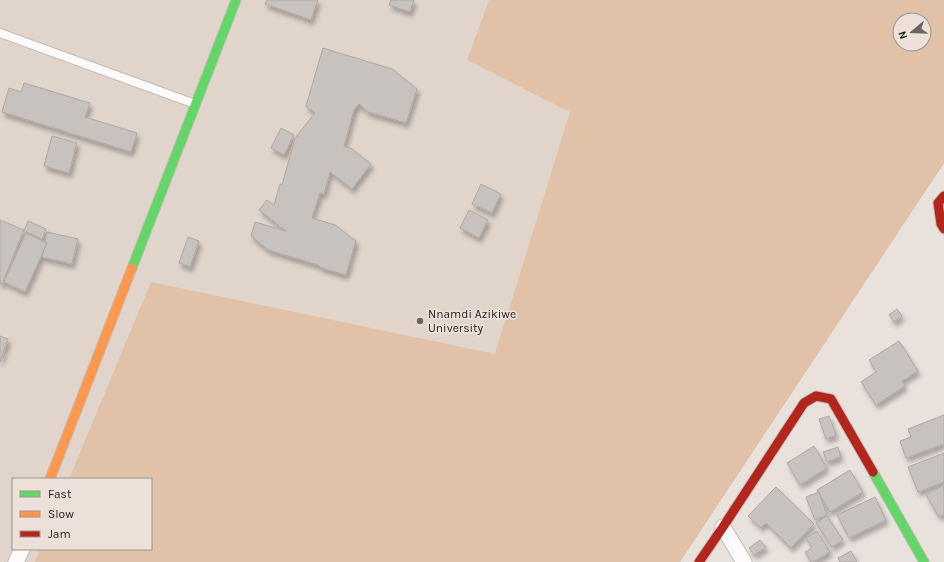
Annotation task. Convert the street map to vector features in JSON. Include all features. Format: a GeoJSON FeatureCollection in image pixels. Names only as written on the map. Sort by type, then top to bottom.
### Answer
{"type":"FeatureCollection","features":[{"type":"Feature","properties":{"kind":"street"},"geometry":{"type":"LineString","coordinates":[[50,478],[236,0]]}},
{"type":"Feature","properties":{"kind":"street"},"geometry":{"type":"LineString","coordinates":[[944,196],[938,203],[941,224],[944,229]]}},
{"type":"Feature","properties":{"kind":"street"},"geometry":{"type":"LineString","coordinates":[[699,562],[804,403],[816,396],[831,399],[924,562]]}},
{"type":"Feature","properties":{"kind":"street"},"geometry":{"type":"LineString","coordinates":[[723,527],[744,562]]}},
{"type":"Feature","properties":{"kind":"street"},"geometry":{"type":"LineString","coordinates":[[16,562],[22,550]]}},
{"type":"Feature","properties":{"kind":"lane"},"geometry":{"type":"LineString","coordinates":[[0,33],[196,104]]}},
{"type":"Feature","properties":{"kind":"shaded area","name":"Nnamdi Azikiwe University"},"geometry":{"type":"Polygon","coordinates":[[[0,0],[944,0],[944,163],[680,562],[0,562],[0,0]]]}},
{"type":"Feature","properties":{"kind":"shaded area","name":"Nnamdi Azikiwe University"},"geometry":{"type":"Polygon","coordinates":[[[489,0],[944,0],[944,163],[680,562],[35,562],[40,550],[152,550],[152,478],[69,478],[151,282],[495,354],[570,112],[467,60],[489,0]]]}},
{"type":"Feature","properties":{"kind":"building"},"geometry":{"type":"Polygon","coordinates":[[[267,0],[318,0],[311,20],[265,4],[267,0]]]}},
{"type":"Feature","properties":{"kind":"building"},"geometry":{"type":"Polygon","coordinates":[[[391,0],[414,0],[410,12],[389,5],[391,0]]]}},
{"type":"Feature","properties":{"kind":"building"},"geometry":{"type":"Polygon","coordinates":[[[323,48],[392,69],[417,89],[406,123],[368,112],[359,104],[354,110],[344,146],[352,149],[371,164],[352,189],[330,172],[324,194],[320,193],[312,218],[335,225],[356,241],[346,275],[268,250],[251,236],[255,222],[286,231],[259,210],[267,200],[274,205],[280,184],[282,185],[295,138],[315,113],[306,106],[323,48]]]}},
{"type":"Feature","properties":{"kind":"building"},"geometry":{"type":"Polygon","coordinates":[[[24,83],[90,103],[85,117],[137,133],[131,152],[2,112],[9,88],[21,92],[24,83]]]}},
{"type":"Feature","properties":{"kind":"building"},"geometry":{"type":"Polygon","coordinates":[[[281,128],[294,135],[284,155],[271,148],[281,128]]]}},
{"type":"Feature","properties":{"kind":"building"},"geometry":{"type":"Polygon","coordinates":[[[52,136],[77,143],[69,173],[44,166],[52,136]]]}},
{"type":"Feature","properties":{"kind":"building"},"geometry":{"type":"Polygon","coordinates":[[[481,184],[501,194],[492,213],[472,204],[481,184]]]}},
{"type":"Feature","properties":{"kind":"building"},"geometry":{"type":"Polygon","coordinates":[[[469,210],[488,220],[479,238],[460,228],[469,210]]]}},
{"type":"Feature","properties":{"kind":"building"},"geometry":{"type":"Polygon","coordinates":[[[0,220],[24,230],[2,284],[0,284],[0,220]]]}},
{"type":"Feature","properties":{"kind":"building"},"geometry":{"type":"Polygon","coordinates":[[[28,221],[46,229],[42,239],[24,231],[28,221]]]}},
{"type":"Feature","properties":{"kind":"building"},"geometry":{"type":"Polygon","coordinates":[[[47,232],[78,239],[72,264],[42,257],[47,232]]]}},
{"type":"Feature","properties":{"kind":"building"},"geometry":{"type":"Polygon","coordinates":[[[26,233],[47,243],[25,292],[4,282],[26,233]]]}},
{"type":"Feature","properties":{"kind":"building"},"geometry":{"type":"Polygon","coordinates":[[[188,237],[199,241],[190,267],[179,263],[188,237]]]}},
{"type":"Feature","properties":{"kind":"building"},"geometry":{"type":"Polygon","coordinates":[[[897,309],[902,316],[894,322],[889,315],[897,309]]]}},
{"type":"Feature","properties":{"kind":"building"},"geometry":{"type":"Polygon","coordinates":[[[0,336],[8,339],[0,362],[0,336]]]}},
{"type":"Feature","properties":{"kind":"building"},"geometry":{"type":"Polygon","coordinates":[[[899,341],[918,371],[902,381],[905,386],[876,405],[861,382],[876,372],[869,360],[899,341]]]}},
{"type":"Feature","properties":{"kind":"building"},"geometry":{"type":"Polygon","coordinates":[[[944,415],[944,444],[906,458],[900,441],[911,437],[908,429],[944,415]]]}},
{"type":"Feature","properties":{"kind":"building"},"geometry":{"type":"Polygon","coordinates":[[[829,416],[836,435],[826,439],[819,419],[829,416]]]}},
{"type":"Feature","properties":{"kind":"building"},"geometry":{"type":"Polygon","coordinates":[[[814,446],[827,468],[800,485],[787,463],[814,446]]]}},
{"type":"Feature","properties":{"kind":"building"},"geometry":{"type":"Polygon","coordinates":[[[838,447],[841,457],[827,462],[823,452],[838,447]]]}},
{"type":"Feature","properties":{"kind":"building"},"geometry":{"type":"Polygon","coordinates":[[[944,453],[944,482],[918,492],[908,467],[944,453]]]}},
{"type":"Feature","properties":{"kind":"building"},"geometry":{"type":"Polygon","coordinates":[[[850,470],[863,492],[830,512],[817,490],[850,470]]]}},
{"type":"Feature","properties":{"kind":"building"},"geometry":{"type":"Polygon","coordinates":[[[944,485],[944,514],[939,517],[926,495],[944,485]]]}},
{"type":"Feature","properties":{"kind":"building"},"geometry":{"type":"Polygon","coordinates":[[[776,487],[814,524],[791,548],[766,523],[761,528],[748,516],[776,487]]]}},
{"type":"Feature","properties":{"kind":"building"},"geometry":{"type":"Polygon","coordinates":[[[819,492],[827,515],[815,520],[806,497],[819,492]]]}},
{"type":"Feature","properties":{"kind":"building"},"geometry":{"type":"Polygon","coordinates":[[[875,497],[886,520],[849,538],[837,515],[875,497]]]}},
{"type":"Feature","properties":{"kind":"building"},"geometry":{"type":"Polygon","coordinates":[[[827,516],[843,540],[832,547],[816,523],[827,516]]]}},
{"type":"Feature","properties":{"kind":"building"},"geometry":{"type":"Polygon","coordinates":[[[817,531],[830,552],[811,562],[805,552],[812,548],[806,538],[817,531]]]}},
{"type":"Feature","properties":{"kind":"building"},"geometry":{"type":"Polygon","coordinates":[[[760,540],[766,547],[754,555],[749,548],[760,540]]]}},
{"type":"Feature","properties":{"kind":"building"},"geometry":{"type":"Polygon","coordinates":[[[851,551],[857,562],[840,562],[838,558],[851,551]]]}},
{"type":"Feature","properties":{"kind":"traffic: fast"},"geometry":{"type":"LineString","coordinates":[[132,268],[236,0]]}},
{"type":"Feature","properties":{"kind":"traffic: fast"},"geometry":{"type":"LineString","coordinates":[[873,472],[924,562]]}},
{"type":"Feature","properties":{"kind":"traffic: slow"},"geometry":{"type":"LineString","coordinates":[[50,478],[132,268]]}},
{"type":"Feature","properties":{"kind":"traffic: jam"},"geometry":{"type":"LineString","coordinates":[[944,196],[938,203],[941,224],[944,229]]}},
{"type":"Feature","properties":{"kind":"traffic: jam"},"geometry":{"type":"LineString","coordinates":[[699,562],[804,403],[816,396],[831,399],[873,472]]}},
{"type":"Feature","properties":{"kind":"place","name":"Nnamdi Azikiwe University"},"geometry":{"type":"Point","coordinates":[420,321]}}]}
